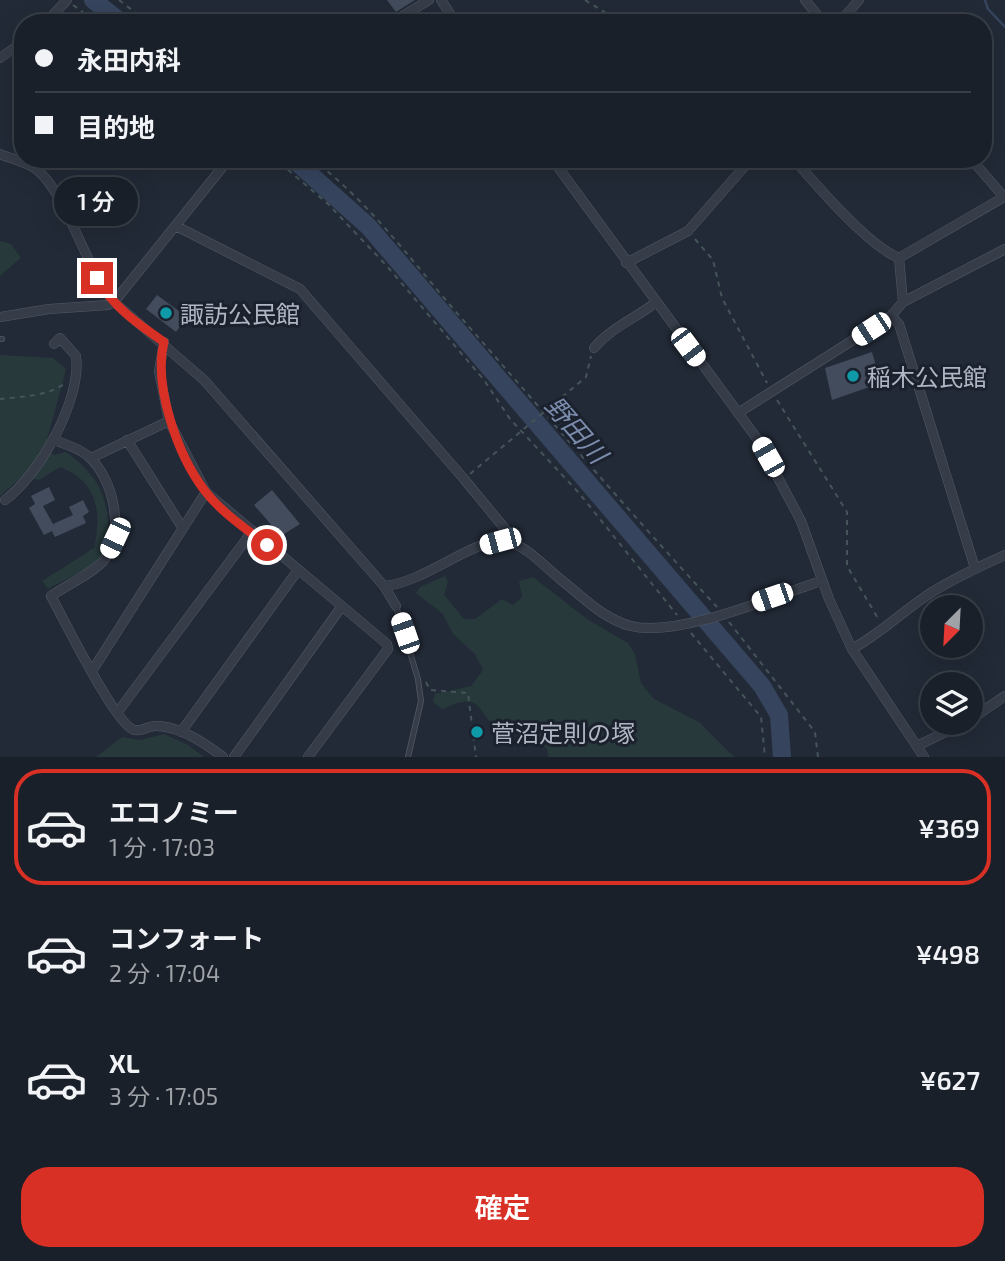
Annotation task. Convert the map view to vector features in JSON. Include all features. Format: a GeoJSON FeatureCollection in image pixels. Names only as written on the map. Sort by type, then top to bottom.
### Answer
{"type":"FeatureCollection","features":[{"type":"Feature","properties":{"kind":"street"},"geometry":{"type":"LineString","coordinates":[[54,14],[67,0]]}},
{"type":"Feature","properties":{"kind":"street"},"geometry":{"type":"LineString","coordinates":[[406,14],[429,0]]}},
{"type":"Feature","properties":{"kind":"street"},"geometry":{"type":"LineString","coordinates":[[805,0],[817,14]]}},
{"type":"Feature","properties":{"kind":"street"},"geometry":{"type":"LineString","coordinates":[[847,14],[859,0]]}},
{"type":"Feature","properties":{"kind":"street"},"geometry":{"type":"LineString","coordinates":[[35,168],[55,194],[97,278],[114,302],[164,342],[204,380],[384,586],[396,606]]}},
{"type":"Feature","properties":{"kind":"street"},"geometry":{"type":"LineString","coordinates":[[0,317],[49,309],[108,305],[114,302],[222,168]]}},
{"type":"Feature","properties":{"kind":"street"},"geometry":{"type":"LineString","coordinates":[[558,168],[738,414],[788,491],[821,580],[852,649],[923,757]]}},
{"type":"Feature","properties":{"kind":"street"},"geometry":{"type":"LineString","coordinates":[[626,263],[688,231],[743,168]]}},
{"type":"Feature","properties":{"kind":"street"},"geometry":{"type":"LineString","coordinates":[[802,168],[819,189],[881,249],[899,258]]}},
{"type":"Feature","properties":{"kind":"street"},"geometry":{"type":"LineString","coordinates":[[899,258],[1005,197],[979,168]]}},
{"type":"Feature","properties":{"kind":"street"},"geometry":{"type":"LineString","coordinates":[[176,226],[300,289],[464,479],[506,530],[510,542]]}},
{"type":"Feature","properties":{"kind":"street"},"geometry":{"type":"LineString","coordinates":[[738,414],[891,316],[903,302],[1005,249]]}},
{"type":"Feature","properties":{"kind":"street"},"geometry":{"type":"LineString","coordinates":[[899,258],[903,302]]}},
{"type":"Feature","properties":{"kind":"street"},"geometry":{"type":"LineString","coordinates":[[594,348],[613,329],[632,320],[655,303]]}},
{"type":"Feature","properties":{"kind":"street"},"geometry":{"type":"LineString","coordinates":[[891,316],[899,324],[975,568]]}},
{"type":"Feature","properties":{"kind":"street"},"geometry":{"type":"LineString","coordinates":[[5,500],[28,482],[54,440],[73,377],[76,356],[60,338],[54,344]]}},
{"type":"Feature","properties":{"kind":"street"},"geometry":{"type":"LineString","coordinates":[[164,342],[159,371],[169,421],[206,492],[251,533],[387,644],[388,649],[308,757]]}},
{"type":"Feature","properties":{"kind":"street"},"geometry":{"type":"LineString","coordinates":[[91,458],[169,421]]}},
{"type":"Feature","properties":{"kind":"street"},"geometry":{"type":"LineString","coordinates":[[54,440],[91,458],[112,499],[115,538],[98,566],[51,596],[117,713],[135,731],[153,726],[181,732],[223,757]]}},
{"type":"Feature","properties":{"kind":"street"},"geometry":{"type":"LineString","coordinates":[[127,440],[182,527]]}},
{"type":"Feature","properties":{"kind":"street"},"geometry":{"type":"LineString","coordinates":[[92,671],[206,492]]}},
{"type":"Feature","properties":{"kind":"street"},"geometry":{"type":"LineString","coordinates":[[117,713],[251,533]]}},
{"type":"Feature","properties":{"kind":"street"},"geometry":{"type":"LineString","coordinates":[[384,586],[408,582],[486,545],[510,542],[526,551],[605,615],[632,626],[664,627],[720,615],[821,580]]}},
{"type":"Feature","properties":{"kind":"street"},"geometry":{"type":"LineString","coordinates":[[852,649],[877,635],[884,626],[932,592],[1005,555]]}},
{"type":"Feature","properties":{"kind":"street"},"geometry":{"type":"LineString","coordinates":[[181,732],[298,570]]}},
{"type":"Feature","properties":{"kind":"street"},"geometry":{"type":"LineString","coordinates":[[234,757],[342,606]]}},
{"type":"Feature","properties":{"kind":"street"},"geometry":{"type":"LineString","coordinates":[[983,711],[1005,696]]}},
{"type":"Feature","properties":{"kind":"street"},"geometry":{"type":"LineString","coordinates":[[916,746],[939,735]]}},
{"type":"Feature","properties":{"kind":"lane"},"geometry":{"type":"LineString","coordinates":[[396,606],[418,679],[421,701],[408,757]]}},
{"type":"Feature","properties":{"kind":"path"},"geometry":{"type":"LineString","coordinates":[[67,0],[86,14]]}},
{"type":"Feature","properties":{"kind":"path"},"geometry":{"type":"LineString","coordinates":[[119,0],[137,14]]}},
{"type":"Feature","properties":{"kind":"path"},"geometry":{"type":"LineString","coordinates":[[585,0],[607,14]]}},
{"type":"Feature","properties":{"kind":"path"},"geometry":{"type":"LineString","coordinates":[[282,168],[327,203],[386,265],[523,432],[579,493],[686,623],[761,717],[765,757]]}},
{"type":"Feature","properties":{"kind":"path"},"geometry":{"type":"LineString","coordinates":[[323,168],[362,200],[720,615],[815,732],[818,757]]}},
{"type":"Feature","properties":{"kind":"path"},"geometry":{"type":"LineString","coordinates":[[688,231],[713,260],[722,298],[772,392],[847,512],[848,566],[870,609],[884,626]]}},
{"type":"Feature","properties":{"kind":"path"},"geometry":{"type":"LineString","coordinates":[[464,479],[586,377],[594,348]]}},
{"type":"Feature","properties":{"kind":"path"},"geometry":{"type":"LineString","coordinates":[[0,399],[55,391],[73,377]]}},
{"type":"Feature","properties":{"kind":"path"},"geometry":{"type":"LineString","coordinates":[[425,679],[430,690],[468,693],[476,757]]}},
{"type":"Feature","properties":{"kind":"shaded area"},"geometry":{"type":"Polygon","coordinates":[[[0,241],[11,244],[21,258],[0,276],[0,241]]]}},
{"type":"Feature","properties":{"kind":"shaded area"},"geometry":{"type":"Polygon","coordinates":[[[0,355],[53,358],[66,369],[45,448],[54,455],[66,452],[85,468],[99,486],[106,508],[108,533],[101,556],[88,567],[48,589],[42,581],[94,548],[97,511],[90,490],[73,473],[60,467],[39,480],[22,477],[0,496],[0,355]]]}},
{"type":"Feature","properties":{"kind":"shaded area"},"geometry":{"type":"Polygon","coordinates":[[[445,576],[448,582],[444,595],[464,619],[475,619],[502,599],[513,605],[522,597],[519,581],[533,577],[587,619],[628,643],[635,654],[641,683],[654,699],[699,722],[734,757],[548,757],[547,749],[528,731],[498,731],[481,709],[471,702],[442,709],[433,702],[435,694],[471,686],[483,670],[475,654],[453,634],[443,614],[416,593],[420,587],[445,576]]]}},
{"type":"Feature","properties":{"kind":"shaded area"},"geometry":{"type":"Polygon","coordinates":[[[164,734],[188,745],[204,757],[96,757],[122,737],[140,740],[164,734]]]}},
{"type":"Feature","properties":{"kind":"building"},"geometry":{"type":"Polygon","coordinates":[[[387,0],[415,0],[396,12],[387,0]]]}},
{"type":"Feature","properties":{"kind":"building","name":"諏訪公民館"},"geometry":{"type":"Polygon","coordinates":[[[157,295],[187,317],[176,332],[146,309],[157,295]]]}},
{"type":"Feature","properties":{"kind":"building","name":"稲木公民館"},"geometry":{"type":"Polygon","coordinates":[[[872,352],[881,383],[832,400],[825,368],[872,352]]]}},
{"type":"Feature","properties":{"kind":"building"},"geometry":{"type":"Polygon","coordinates":[[[49,487],[55,500],[43,506],[53,524],[73,515],[69,507],[83,500],[89,512],[83,516],[86,523],[55,537],[52,531],[44,535],[29,508],[35,504],[31,496],[49,487]]]}},
{"type":"Feature","properties":{"kind":"building"},"geometry":{"type":"Polygon","coordinates":[[[272,490],[300,524],[281,536],[254,505],[272,490]]]}},
{"type":"Feature","properties":{"kind":"waterway","name":"野田川"},"geometry":{"type":"LineString","coordinates":[[93,0],[111,14]]}},
{"type":"Feature","properties":{"kind":"waterway"},"geometry":{"type":"LineString","coordinates":[[985,0],[988,9],[1005,27]]}},
{"type":"Feature","properties":{"kind":"waterway","name":"野田川"},"geometry":{"type":"LineString","coordinates":[[303,168],[368,226],[762,686],[779,715],[782,757]]}},
{"type":"Feature","properties":{"kind":"place","name":"諏訪公民館"},"geometry":{"type":"Point","coordinates":[166,313]}},
{"type":"Feature","properties":{"kind":"place","name":"稲木公民館"},"geometry":{"type":"Point","coordinates":[853,376]}},
{"type":"Feature","properties":{"kind":"place","name":"菅沼定則の塚"},"geometry":{"type":"Point","coordinates":[477,732]}},
{"type":"Feature","properties":{"kind":"route"},"geometry":{"type":"LineString","coordinates":[[97,278],[104,290],[130,318],[164,342],[159,371],[169,421],[200,484],[216,502],[267,545]]}}]}
